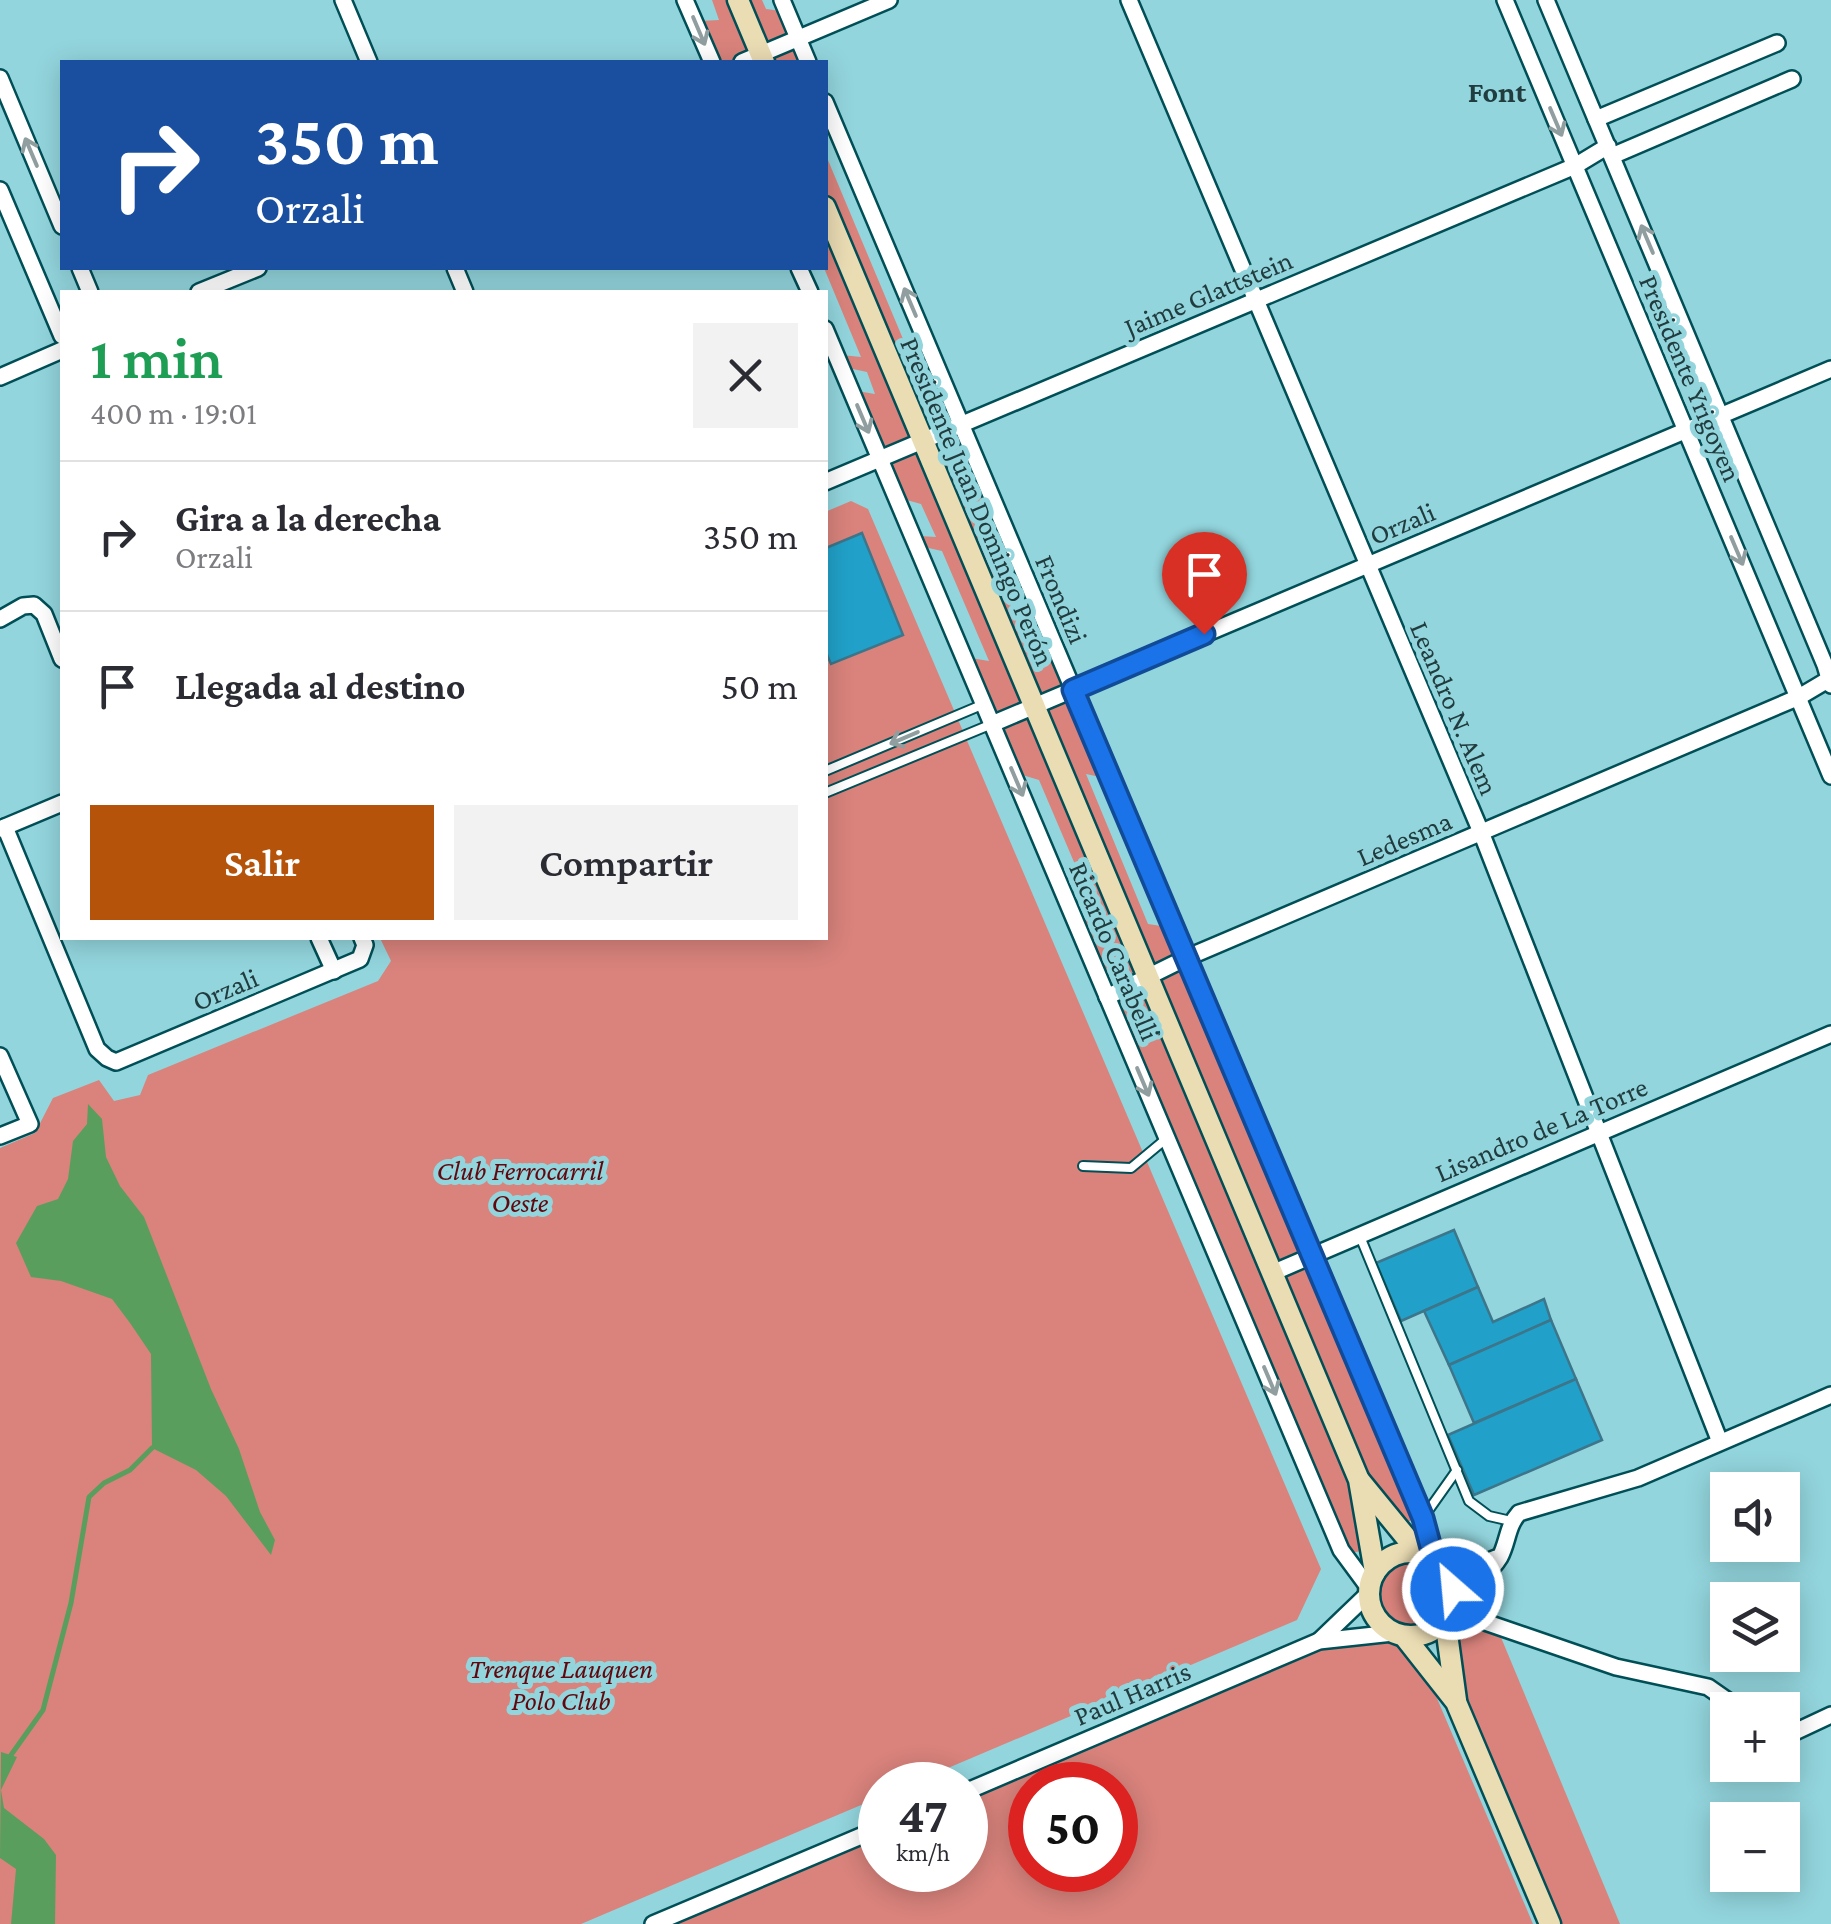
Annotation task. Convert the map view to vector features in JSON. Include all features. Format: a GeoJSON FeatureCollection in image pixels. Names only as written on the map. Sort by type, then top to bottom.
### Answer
{"type":"FeatureCollection","features":[{"type":"Feature","properties":{"kind":"main road"},"geometry":{"type":"LineString","coordinates":[[738,0],[756,60]]}},
{"type":"Feature","properties":{"kind":"main road","name":"Presidente Juan Domingo Perón"},"geometry":{"type":"LineString","coordinates":[[828,214],[1359,1480],[1371,1584]]}},
{"type":"Feature","properties":{"kind":"main road","name":"Presidente Juan Domingo Perón"},"geometry":{"type":"LineString","coordinates":[[1359,1480],[1432,1560]]}},
{"type":"Feature","properties":{"kind":"main road"},"geometry":{"type":"LineString","coordinates":[[1456,1702],[1450,1579],[1432,1560],[1393,1556],[1371,1584],[1375,1617],[1399,1635],[1456,1702],[1550,1924]]}},
{"type":"Feature","properties":{"kind":"main road"},"geometry":{"type":"LineString","coordinates":[[1399,1635],[1427,1634],[1449,1610]]}},
{"type":"Feature","properties":{"kind":"street"},"geometry":{"type":"LineString","coordinates":[[343,0],[368,60]]}},
{"type":"Feature","properties":{"kind":"street"},"geometry":{"type":"LineString","coordinates":[[686,0],[711,60]]}},
{"type":"Feature","properties":{"kind":"street"},"geometry":{"type":"LineString","coordinates":[[782,0],[807,60]]}},
{"type":"Feature","properties":{"kind":"street"},"geometry":{"type":"LineString","coordinates":[[756,60],[890,0]]}},
{"type":"Feature","properties":{"kind":"street","name":"Leandro N. Alem"},"geometry":{"type":"LineString","coordinates":[[1129,0],[1481,832],[1720,1442]]}},
{"type":"Feature","properties":{"kind":"street","name":"Presidente Yrigoyen"},"geometry":{"type":"LineString","coordinates":[[1505,0],[1831,776]]}},
{"type":"Feature","properties":{"kind":"street","name":"Presidente Yrigoyen"},"geometry":{"type":"LineString","coordinates":[[1546,0],[1830,680]]}},
{"type":"Feature","properties":{"kind":"street"},"geometry":{"type":"LineString","coordinates":[[1596,119],[1776,43]]}},
{"type":"Feature","properties":{"kind":"street"},"geometry":{"type":"LineString","coordinates":[[0,78],[60,221]]}},
{"type":"Feature","properties":{"kind":"street","name":"Jaime Glattstein"},"geometry":{"type":"LineString","coordinates":[[828,481],[1574,166],[1792,79]]}},
{"type":"Feature","properties":{"kind":"street","name":"Frondizi"},"geometry":{"type":"LineString","coordinates":[[828,109],[1423,1518],[1432,1560]]}},
{"type":"Feature","properties":{"kind":"street"},"geometry":{"type":"LineString","coordinates":[[0,190],[60,331]]}},
{"type":"Feature","properties":{"kind":"street"},"geometry":{"type":"LineString","coordinates":[[204,290],[253,270]]}},
{"type":"Feature","properties":{"kind":"street","name":"Ricardo Carabelli"},"geometry":{"type":"LineString","coordinates":[[828,336],[1342,1550],[1371,1584]]}},
{"type":"Feature","properties":{"kind":"street"},"geometry":{"type":"LineString","coordinates":[[0,377],[60,351]]}},
{"type":"Feature","properties":{"kind":"street","name":"Orzali"},"geometry":{"type":"LineString","coordinates":[[992,724],[1831,369]]}},
{"type":"Feature","properties":{"kind":"street"},"geometry":{"type":"LineString","coordinates":[[0,619],[23,606],[34,605],[44,614],[60,654]]}},
{"type":"Feature","properties":{"kind":"street","name":"Ledesma"},"geometry":{"type":"LineString","coordinates":[[1108,997],[1186,958],[1830,680]]}},
{"type":"Feature","properties":{"kind":"street"},"geometry":{"type":"LineString","coordinates":[[2,828],[60,804]]}},
{"type":"Feature","properties":{"kind":"street","name":"Orzali"},"geometry":{"type":"LineString","coordinates":[[2,828],[98,1049],[116,1062],[360,959],[363,941]]}},
{"type":"Feature","properties":{"kind":"street"},"geometry":{"type":"LineString","coordinates":[[320,940],[334,971]]}},
{"type":"Feature","properties":{"kind":"street","name":"Lisandro de La Torre"},"geometry":{"type":"LineString","coordinates":[[1272,1273],[1831,1034]]}},
{"type":"Feature","properties":{"kind":"street"},"geometry":{"type":"LineString","coordinates":[[0,1056],[7,1092],[30,1124],[0,1136]]}},
{"type":"Feature","properties":{"kind":"street"},"geometry":{"type":"LineString","coordinates":[[1716,1692],[1708,1686],[1616,1667],[1449,1610],[1500,1556],[1511,1522],[1519,1513],[1638,1478],[1831,1396]]}},
{"type":"Feature","properties":{"kind":"street"},"geometry":{"type":"LineString","coordinates":[[1432,1560],[1474,1566],[1500,1556]]}},
{"type":"Feature","properties":{"kind":"street","name":"Paul Harris"},"geometry":{"type":"LineString","coordinates":[[1319,1641],[1371,1584]]}},
{"type":"Feature","properties":{"kind":"street","name":"Paul Harris"},"geometry":{"type":"LineString","coordinates":[[988,1782],[1319,1641],[1399,1635]]}},
{"type":"Feature","properties":{"kind":"street"},"geometry":{"type":"LineString","coordinates":[[1800,1729],[1831,1714]]}},
{"type":"Feature","properties":{"kind":"street"},"geometry":{"type":"LineString","coordinates":[[652,1924],[858,1837]]}},
{"type":"Feature","properties":{"kind":"lane"},"geometry":{"type":"LineString","coordinates":[[828,770],[984,704]]}},
{"type":"Feature","properties":{"kind":"lane"},"geometry":{"type":"LineString","coordinates":[[828,792],[992,724]]}},
{"type":"Feature","properties":{"kind":"lane"},"geometry":{"type":"LineString","coordinates":[[1083,1166],[1132,1168],[1167,1138]]}},
{"type":"Feature","properties":{"kind":"lane"},"geometry":{"type":"LineString","coordinates":[[1359,1234],[1469,1500],[1489,1516],[1511,1522]]}},
{"type":"Feature","properties":{"kind":"lane"},"geometry":{"type":"LineString","coordinates":[[1423,1518],[1456,1470]]}},
{"type":"Feature","properties":{"kind":"green space"},"geometry":{"type":"Polygon","coordinates":[[[712,0],[728,0],[753,60],[717,60],[700,21],[719,20],[712,0]]]}},
{"type":"Feature","properties":{"kind":"green space"},"geometry":{"type":"Polygon","coordinates":[[[746,0],[762,0],[766,9],[781,11],[802,60],[771,60],[746,0]]]}},
{"type":"Feature","properties":{"kind":"green space"},"geometry":{"type":"Polygon","coordinates":[[[828,160],[924,389],[941,390],[988,502],[970,501],[1036,659],[1056,660],[1105,778],[1086,774],[1148,924],[1168,927],[1417,1518],[1405,1523],[1366,1474],[828,195],[828,160]]]}},
{"type":"Feature","properties":{"kind":"green space"},"geometry":{"type":"Polygon","coordinates":[[[828,239],[1350,1481],[1362,1551],[1350,1553],[1081,918],[1100,923],[1039,780],[1019,774],[971,658],[989,661],[942,551],[924,547],[919,536],[936,537],[921,504],[903,499],[857,391],[875,394],[867,372],[848,368],[842,355],[861,357],[825,270],[828,270],[828,239]]]}},
{"type":"Feature","properties":{"kind":"green space"},"geometry":{"type":"Polygon","coordinates":[[[851,501],[868,509],[1321,1569],[1297,1620],[962,1762],[858,1762],[858,1806],[581,1924],[0,1924],[0,1148],[35,1133],[53,1098],[99,1080],[114,1101],[140,1095],[148,1075],[378,981],[391,961],[381,940],[828,940],[828,511],[851,501]]]}},
{"type":"Feature","properties":{"kind":"green space"},"geometry":{"type":"Polygon","coordinates":[[[1411,1561],[1435,1570],[1444,1594],[1435,1618],[1411,1627],[1387,1618],[1378,1594],[1387,1570],[1411,1561]]]}},
{"type":"Feature","properties":{"kind":"green space"},"geometry":{"type":"Polygon","coordinates":[[[1455,1618],[1500,1635],[1620,1924],[1560,1924],[1463,1694],[1455,1618]]]}},
{"type":"Feature","properties":{"kind":"green space"},"geometry":{"type":"Polygon","coordinates":[[[1385,1640],[1398,1644],[1436,1696],[1533,1924],[675,1924],[858,1845],[858,1892],[988,1892],[988,1790],[1008,1781],[1008,1892],[1138,1892],[1138,1762],[1053,1762],[1325,1645],[1385,1640]]]}},
{"type":"Feature","properties":{"kind":"shaded area"},"geometry":{"type":"Polygon","coordinates":[[[88,1104],[102,1119],[106,1157],[120,1186],[144,1217],[211,1389],[239,1449],[260,1512],[275,1540],[271,1555],[226,1496],[196,1470],[152,1448],[151,1354],[112,1299],[61,1281],[31,1277],[16,1243],[37,1206],[58,1199],[68,1179],[73,1141],[87,1124],[88,1104]]]}},
{"type":"Feature","properties":{"kind":"shaded area"},"geometry":{"type":"Polygon","coordinates":[[[1,1752],[17,1757],[1,1790],[4,1808],[44,1839],[56,1855],[55,1924],[11,1924],[16,1869],[0,1858],[1,1752]]]}},
{"type":"Feature","properties":{"kind":"building"},"geometry":{"type":"Polygon","coordinates":[[[862,533],[903,635],[831,664],[828,657],[828,547],[862,533]]]}},
{"type":"Feature","properties":{"kind":"building"},"geometry":{"type":"Polygon","coordinates":[[[1454,1230],[1478,1287],[1401,1321],[1376,1263],[1454,1230]]]}},
{"type":"Feature","properties":{"kind":"building"},"geometry":{"type":"Polygon","coordinates":[[[1478,1287],[1493,1322],[1544,1299],[1551,1320],[1449,1365],[1424,1311],[1478,1287]]]}},
{"type":"Feature","properties":{"kind":"building"},"geometry":{"type":"Polygon","coordinates":[[[1551,1320],[1576,1379],[1474,1423],[1449,1365],[1551,1320]]]}},
{"type":"Feature","properties":{"kind":"building"},"geometry":{"type":"Polygon","coordinates":[[[1576,1379],[1602,1440],[1474,1495],[1448,1435],[1576,1379]]]}},
{"type":"Feature","properties":{"kind":"waterway"},"geometry":{"type":"LineString","coordinates":[[11,1755],[43,1710],[71,1603],[89,1497],[104,1483],[130,1470],[152,1448]]}},
{"type":"Feature","properties":{"kind":"district","name":"Font"},"geometry":{"type":"Point","coordinates":[1497,92]}},
{"type":"Feature","properties":{"kind":"route"},"geometry":{"type":"LineString","coordinates":[[1204,634],[1073,690],[1423,1518],[1434,1559],[1445,1569],[1453,1589]]}},
{"type":"Feature","properties":{"kind":"park label","name":"Club Ferrocarril Oeste"},"geometry":{"type":"Point","coordinates":[520,1186]}},
{"type":"Feature","properties":{"kind":"park label","name":"Trenque Lauquen Polo Club"},"geometry":{"type":"Point","coordinates":[561,1684]}}]}
